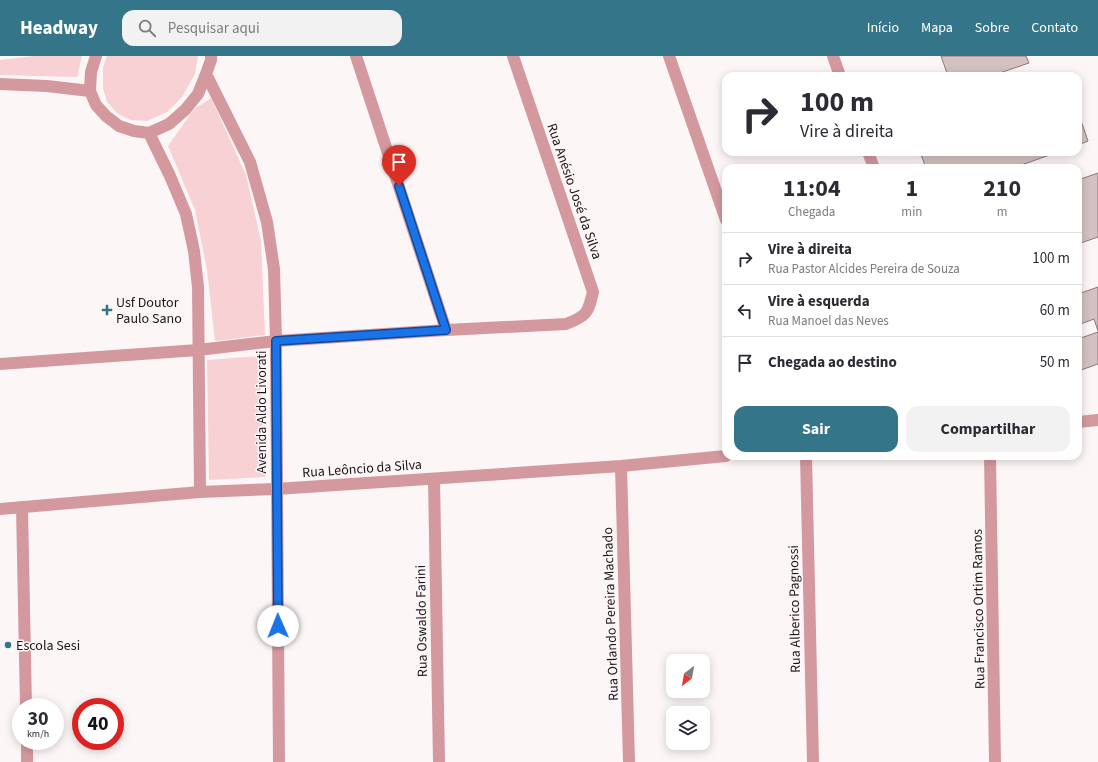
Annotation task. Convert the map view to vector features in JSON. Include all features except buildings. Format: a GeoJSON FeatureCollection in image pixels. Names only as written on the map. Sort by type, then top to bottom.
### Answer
{"type":"FeatureCollection","features":[{"type":"Feature","properties":{"kind":"street"},"geometry":{"type":"LineString","coordinates":[[96,56],[91,72],[90,91],[96,105],[106,116],[119,126],[134,132],[149,133],[169,124],[185,110],[198,94],[211,60],[211,56]]}},
{"type":"Feature","properties":{"kind":"street"},"geometry":{"type":"LineString","coordinates":[[0,364],[198,350],[276,341],[446,330],[356,56]]}},
{"type":"Feature","properties":{"kind":"street","name":"Rua Anésio José da Silva"},"geometry":{"type":"LineString","coordinates":[[446,330],[566,324],[579,319],[589,310],[593,292],[513,56]]}},
{"type":"Feature","properties":{"kind":"street"},"geometry":{"type":"LineString","coordinates":[[669,56],[722,208]]}},
{"type":"Feature","properties":{"kind":"street"},"geometry":{"type":"LineString","coordinates":[[833,56],[839,72]]}},
{"type":"Feature","properties":{"kind":"street","name":"Avenida Aldo Livorati"},"geometry":{"type":"LineString","coordinates":[[206,74],[250,162],[267,222],[274,269],[276,341],[279,762]]}},
{"type":"Feature","properties":{"kind":"street"},"geometry":{"type":"LineString","coordinates":[[0,84],[47,86],[90,91]]}},
{"type":"Feature","properties":{"kind":"street"},"geometry":{"type":"LineString","coordinates":[[149,133],[170,176],[186,214],[194,251],[198,287],[200,492]]}},
{"type":"Feature","properties":{"kind":"street"},"geometry":{"type":"LineString","coordinates":[[1082,422],[1098,420]]}},
{"type":"Feature","properties":{"kind":"street","name":"Rua Leôncio da Silva"},"geometry":{"type":"LineString","coordinates":[[0,509],[200,492],[276,489],[434,479],[621,466],[722,456]]}},
{"type":"Feature","properties":{"kind":"street","name":"Rua Alberico Pagnossi"},"geometry":{"type":"LineString","coordinates":[[806,460],[813,762]]}},
{"type":"Feature","properties":{"kind":"street","name":"Rua Francisco Ortim Ramos"},"geometry":{"type":"LineString","coordinates":[[990,460],[995,762]]}},
{"type":"Feature","properties":{"kind":"street","name":"Rua Orlando Pereira Machado"},"geometry":{"type":"LineString","coordinates":[[621,466],[629,762]]}},
{"type":"Feature","properties":{"kind":"street","name":"Rua Oswaldo Farini"},"geometry":{"type":"LineString","coordinates":[[434,479],[439,762]]}},
{"type":"Feature","properties":{"kind":"street"},"geometry":{"type":"LineString","coordinates":[[22,507],[26,698]]}},
{"type":"Feature","properties":{"kind":"street"},"geometry":{"type":"LineString","coordinates":[[27,750],[27,762]]}},
{"type":"Feature","properties":{"kind":"shaded area"},"geometry":{"type":"Polygon","coordinates":[[[35,56],[82,56],[77,77],[0,75],[0,60],[35,56]]]}},
{"type":"Feature","properties":{"kind":"shaded area"},"geometry":{"type":"Polygon","coordinates":[[[107,56],[198,56],[195,74],[182,97],[167,112],[147,121],[130,120],[117,113],[107,102],[103,88],[103,67],[107,56]]]}},
{"type":"Feature","properties":{"kind":"shaded area"},"geometry":{"type":"Polygon","coordinates":[[[211,98],[246,175],[261,241],[265,335],[215,341],[207,270],[195,210],[168,146],[194,109],[211,98]]]}},
{"type":"Feature","properties":{"kind":"shaded area"},"geometry":{"type":"Polygon","coordinates":[[[259,356],[265,477],[209,480],[207,360],[259,356]]]}},
{"type":"Feature","properties":{"kind":"place","name":"Usf Doutor Paulo Sano"},"geometry":{"type":"Point","coordinates":[107,310]}},
{"type":"Feature","properties":{"kind":"place","name":"Escola Sesi"},"geometry":{"type":"Point","coordinates":[8,645]}},
{"type":"Feature","properties":{"kind":"route"},"geometry":{"type":"LineString","coordinates":[[278,626],[276,341],[446,330],[399,186]]}}]}
